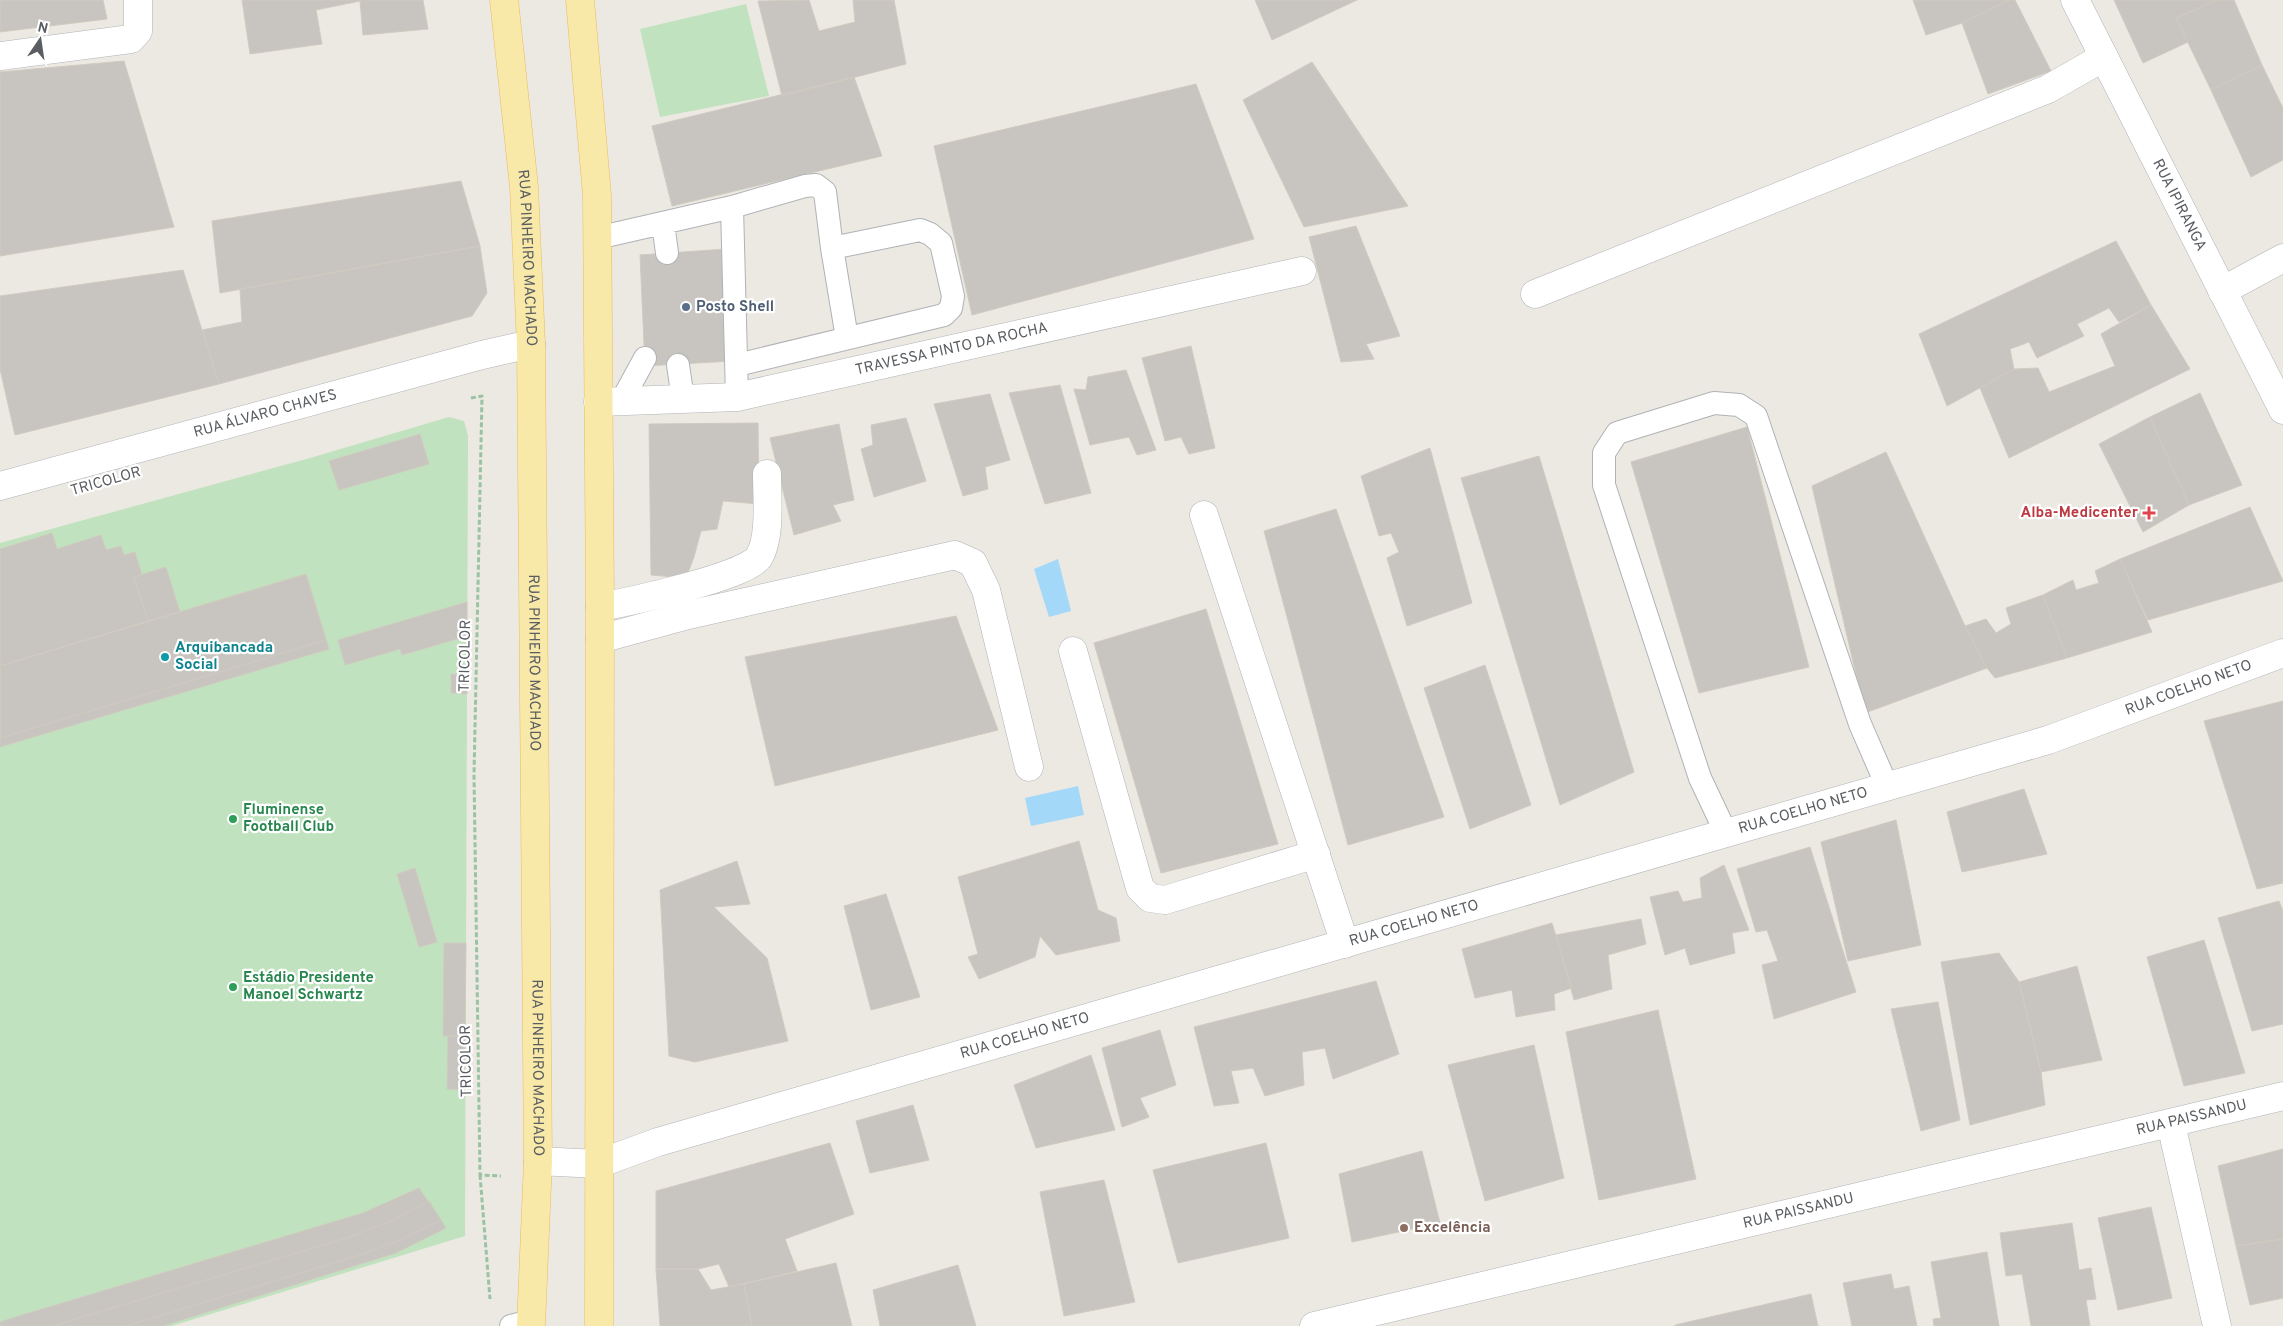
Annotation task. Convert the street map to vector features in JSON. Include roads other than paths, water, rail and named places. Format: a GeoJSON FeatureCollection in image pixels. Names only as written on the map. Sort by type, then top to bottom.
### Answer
{"type":"FeatureCollection","features":[{"type":"Feature","properties":{"kind":"main road","name":"RUA PINHEIRO MACHADO"},"geometry":{"type":"LineString","coordinates":[[504,0],[524,187],[531,344],[537,1169],[524,1324]]}},
{"type":"Feature","properties":{"kind":"main road"},"geometry":{"type":"LineString","coordinates":[[580,0],[597,195],[597,238],[609,402],[600,606],[599,1326]]}},
{"type":"Feature","properties":{"kind":"street"},"geometry":{"type":"LineString","coordinates":[[0,56],[131,38],[138,31],[138,0]]}},
{"type":"Feature","properties":{"kind":"street","name":"RUA IPIRANGA"},"geometry":{"type":"LineString","coordinates":[[2075,0],[2283,410]]}},
{"type":"Feature","properties":{"kind":"street"},"geometry":{"type":"LineString","coordinates":[[1535,294],[2048,89],[2104,57]]}},
{"type":"Feature","properties":{"kind":"street"},"geometry":{"type":"LineString","coordinates":[[2222,291],[2283,258]]}},
{"type":"Feature","properties":{"kind":"street","name":"TRAVESSA PINTO DA ROCHA"},"geometry":{"type":"LineString","coordinates":[[609,402],[737,397],[1302,272]]}},
{"type":"Feature","properties":{"kind":"street","name":"RUA ÁLVARO CHAVES"},"geometry":{"type":"LineString","coordinates":[[0,486],[482,355],[531,344]]}},
{"type":"Feature","properties":{"kind":"street"},"geometry":{"type":"LineString","coordinates":[[600,606],[646,599],[706,581],[737,570],[758,558],[766,538],[768,474]]}},
{"type":"Feature","properties":{"kind":"street"},"geometry":{"type":"LineString","coordinates":[[1204,515],[1345,944]]}},
{"type":"Feature","properties":{"kind":"street"},"geometry":{"type":"LineString","coordinates":[[600,639],[688,615],[954,555],[973,563],[986,590],[1029,767]]}},
{"type":"Feature","properties":{"kind":"street"},"geometry":{"type":"LineString","coordinates":[[1073,651],[1140,888],[1150,898],[1165,900],[1316,854]]}},
{"type":"Feature","properties":{"kind":"street","name":"RUA COELHO NETO"},"geometry":{"type":"LineString","coordinates":[[537,1169],[598,1164],[658,1142],[2048,740],[2283,653]]}},
{"type":"Feature","properties":{"kind":"street","name":"RUA PAISSANDU"},"geometry":{"type":"LineString","coordinates":[[1314,1326],[2283,1096]]}},
{"type":"Feature","properties":{"kind":"street"},"geometry":{"type":"LineString","coordinates":[[2171,1124],[2218,1326]]}},
{"type":"Feature","properties":{"kind":"lane"},"geometry":{"type":"LineString","coordinates":[[597,238],[732,207],[805,186],[816,185],[825,192],[832,248],[848,338]]}},
{"type":"Feature","properties":{"kind":"lane"},"geometry":{"type":"LineString","coordinates":[[732,207],[737,397]]}},
{"type":"Feature","properties":{"kind":"lane"},"geometry":{"type":"LineString","coordinates":[[663,223],[667,253]]}},
{"type":"Feature","properties":{"kind":"lane"},"geometry":{"type":"LineString","coordinates":[[737,365],[944,314],[951,308],[953,296],[941,244],[930,234],[920,230],[832,248]]}},
{"type":"Feature","properties":{"kind":"lane"},"geometry":{"type":"LineString","coordinates":[[609,402],[644,358]]}},
{"type":"Feature","properties":{"kind":"lane"},"geometry":{"type":"LineString","coordinates":[[678,365],[683,399]]}},
{"type":"Feature","properties":{"kind":"lane"},"geometry":{"type":"LineString","coordinates":[[1726,834],[1700,778],[1604,485],[1604,453],[1617,432],[1714,403],[1738,404],[1756,416],[1860,724],[1887,786]]}},
{"type":"Feature","properties":{"kind":"water"},"geometry":{"type":"Polygon","coordinates":[[[1058,559],[1071,611],[1049,617],[1034,569],[1058,559]]]}},
{"type":"Feature","properties":{"kind":"water"},"geometry":{"type":"Polygon","coordinates":[[[1078,786],[1084,815],[1031,826],[1025,798],[1078,786]]]}},
{"type":"Feature","properties":{"kind":"place","name":"Posto Shell"},"geometry":{"type":"Point","coordinates":[686,307]}},
{"type":"Feature","properties":{"kind":"place","name":"Alba-Medicenter"},"geometry":{"type":"Point","coordinates":[2149,513]}},
{"type":"Feature","properties":{"kind":"place","name":"Arquibancada Social"},"geometry":{"type":"Point","coordinates":[165,657]}},
{"type":"Feature","properties":{"kind":"place","name":"Fluminense Football Club"},"geometry":{"type":"Point","coordinates":[233,819]}},
{"type":"Feature","properties":{"kind":"place","name":"Estádio Presidente Manoel Schwartz"},"geometry":{"type":"Point","coordinates":[233,987]}},
{"type":"Feature","properties":{"kind":"place","name":"Excelência"},"geometry":{"type":"Point","coordinates":[1404,1228]}}]}
